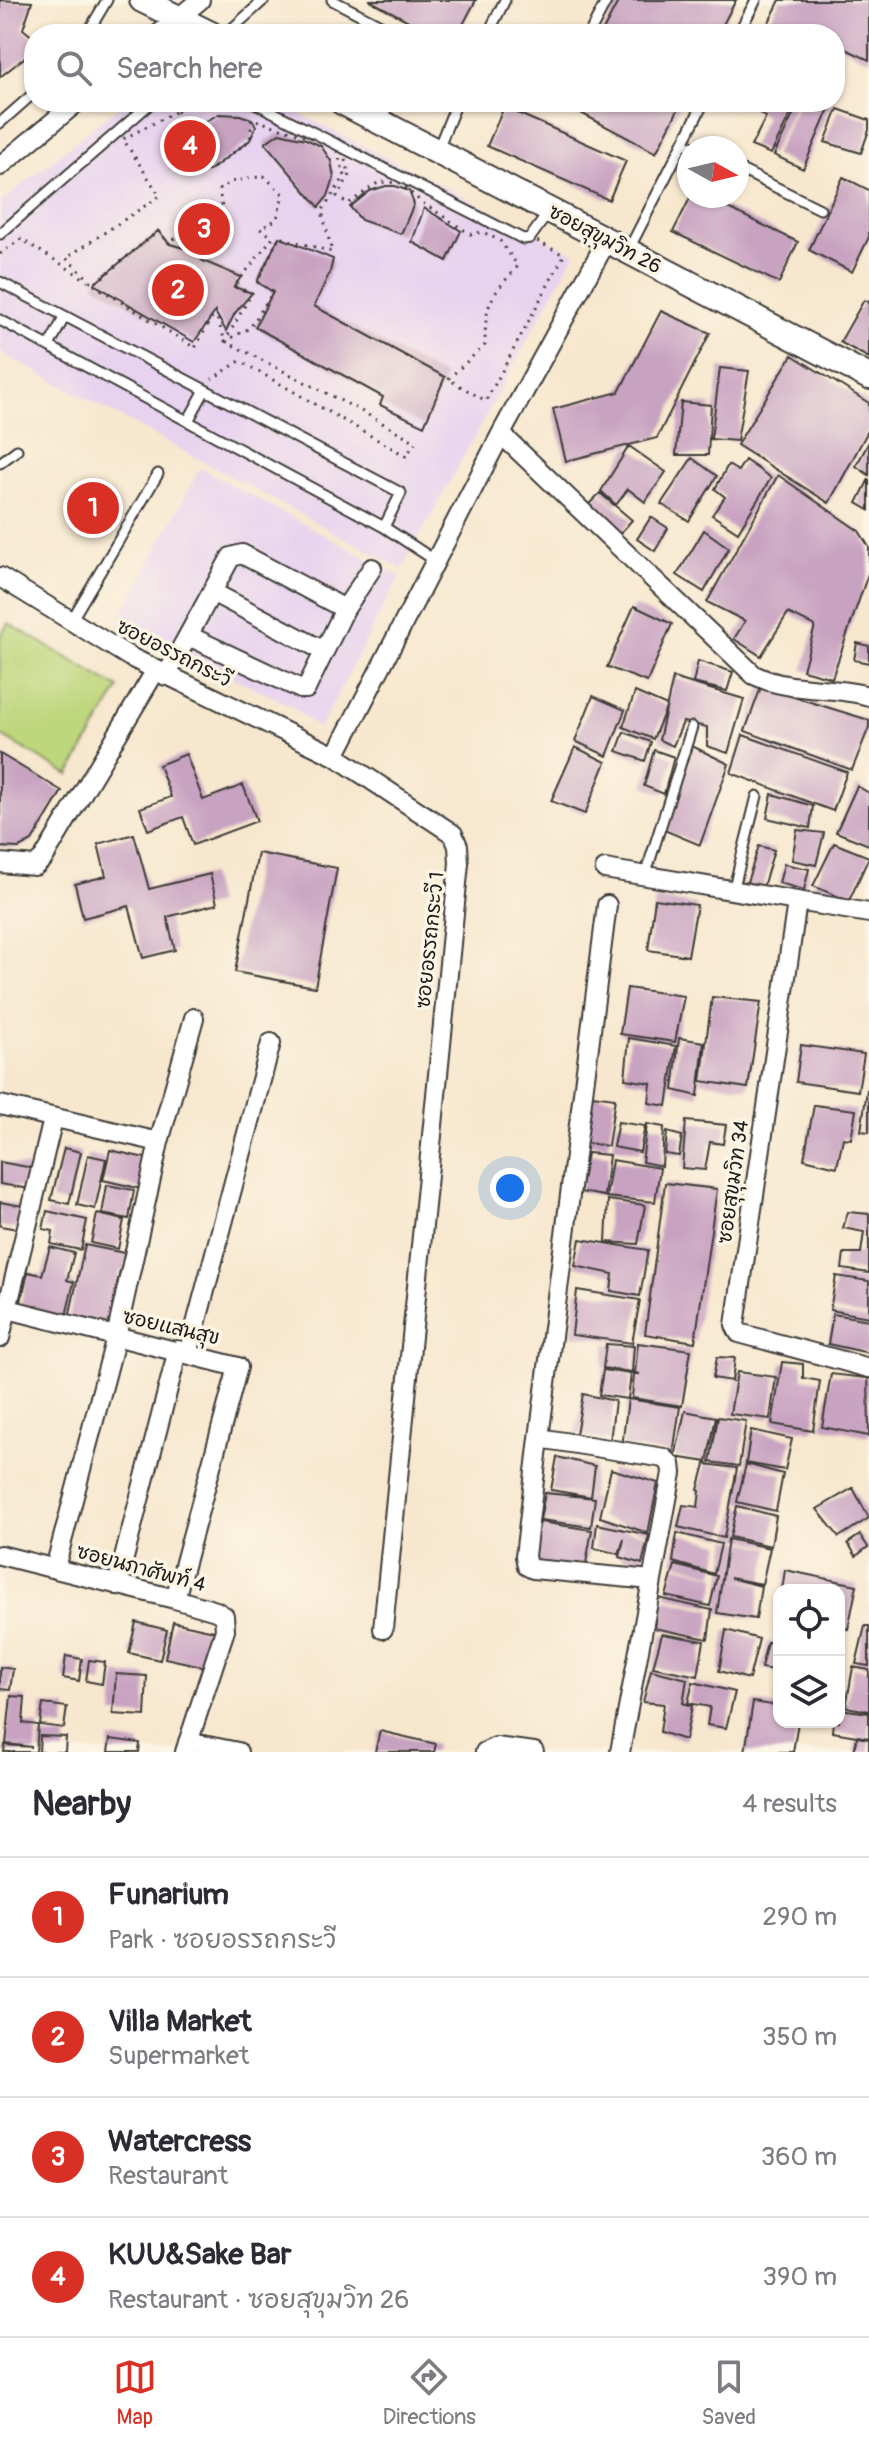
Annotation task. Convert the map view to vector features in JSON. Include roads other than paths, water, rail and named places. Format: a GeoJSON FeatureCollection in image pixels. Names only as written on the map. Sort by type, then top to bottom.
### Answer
{"type":"FeatureCollection","features":[{"type":"Feature","properties":{"kind":"street"},"geometry":{"type":"LineString","coordinates":[[142,0],[192,24]]}},
{"type":"Feature","properties":{"kind":"street"},"geometry":{"type":"LineString","coordinates":[[171,24],[200,0]]}},
{"type":"Feature","properties":{"kind":"street"},"geometry":{"type":"LineString","coordinates":[[0,166],[65,112]]}},
{"type":"Feature","properties":{"kind":"street","name":"ซอยสุขุมวิท 26"},"geometry":{"type":"LineString","coordinates":[[361,112],[869,377]]}},
{"type":"Feature","properties":{"kind":"street"},"geometry":{"type":"LineString","coordinates":[[335,756],[501,434],[618,246]]}},
{"type":"Feature","properties":{"kind":"street"},"geometry":{"type":"LineString","coordinates":[[501,434],[754,675],[773,684],[849,690],[869,696]]}},
{"type":"Feature","properties":{"kind":"street"},"geometry":{"type":"LineString","coordinates":[[0,863],[35,866],[43,859],[161,673],[189,636],[231,557],[240,554],[345,609]]}},
{"type":"Feature","properties":{"kind":"street"},"geometry":{"type":"LineString","coordinates":[[189,636],[306,689],[345,609],[372,568]]}},
{"type":"Feature","properties":{"kind":"street","name":"ซอยอรรถกระวี"},"geometry":{"type":"LineString","coordinates":[[0,577],[130,657],[335,756]]}},
{"type":"Feature","properties":{"kind":"street"},"geometry":{"type":"LineString","coordinates":[[212,592],[324,651]]}},
{"type":"Feature","properties":{"kind":"street","name":"ซอยอรรถกระวี 1"},"geometry":{"type":"LineString","coordinates":[[335,756],[453,834],[458,846],[459,863],[383,1629]]}},
{"type":"Feature","properties":{"kind":"street"},"geometry":{"type":"LineString","coordinates":[[605,869],[868,911]]}},
{"type":"Feature","properties":{"kind":"street","name":"ซอยสุขุมวิท 34"},"geometry":{"type":"LineString","coordinates":[[797,902],[735,1325],[739,1333],[869,1368]]}},
{"type":"Feature","properties":{"kind":"street"},"geometry":{"type":"LineString","coordinates":[[607,905],[525,1556],[527,1566],[533,1569],[652,1580]]}},
{"type":"Feature","properties":{"kind":"street"},"geometry":{"type":"LineString","coordinates":[[55,1568],[116,1337],[159,1142],[194,1018]]}},
{"type":"Feature","properties":{"kind":"street"},"geometry":{"type":"LineString","coordinates":[[117,1585],[271,1043]]}},
{"type":"Feature","properties":{"kind":"street"},"geometry":{"type":"LineString","coordinates":[[0,1105],[159,1142]]}},
{"type":"Feature","properties":{"kind":"street"},"geometry":{"type":"LineString","coordinates":[[0,1338],[4,1308],[53,1119]]}},
{"type":"Feature","properties":{"kind":"street","name":"ซอยแสนสุข"},"geometry":{"type":"LineString","coordinates":[[4,1308],[234,1365],[238,1369],[175,1599]]}},
{"type":"Feature","properties":{"kind":"street"},"geometry":{"type":"LineString","coordinates":[[539,1438],[668,1461],[672,1473],[620,1752]]}},
{"type":"Feature","properties":{"kind":"street","name":"ซอยนภาศัพท์ 4"},"geometry":{"type":"LineString","coordinates":[[0,1555],[175,1599],[224,1616],[225,1630],[186,1747]]}},
{"type":"Feature","properties":{"kind":"street"},"geometry":{"type":"LineString","coordinates":[[186,1747],[238,1752]]}},
{"type":"Feature","properties":{"kind":"street"},"geometry":{"type":"LineString","coordinates":[[485,1752],[496,1747],[534,1752]]}},
{"type":"Feature","properties":{"kind":"lane"},"geometry":{"type":"LineString","coordinates":[[93,24],[107,0]]}},
{"type":"Feature","properties":{"kind":"lane"},"geometry":{"type":"LineString","coordinates":[[237,24],[264,0]]}},
{"type":"Feature","properties":{"kind":"lane"},"geometry":{"type":"LineString","coordinates":[[332,0],[379,24]]}},
{"type":"Feature","properties":{"kind":"lane"},"geometry":{"type":"LineString","coordinates":[[493,24],[505,0]]}},
{"type":"Feature","properties":{"kind":"lane"},"geometry":{"type":"LineString","coordinates":[[594,24],[607,0]]}},
{"type":"Feature","properties":{"kind":"lane"},"geometry":{"type":"LineString","coordinates":[[743,24],[756,0]]}},
{"type":"Feature","properties":{"kind":"lane"},"geometry":{"type":"LineString","coordinates":[[0,123],[24,102]]}},
{"type":"Feature","properties":{"kind":"lane"},"geometry":{"type":"LineString","coordinates":[[0,234],[140,112]]}},
{"type":"Feature","properties":{"kind":"lane"},"geometry":{"type":"LineString","coordinates":[[273,112],[523,239],[530,238],[549,210]]}},
{"type":"Feature","properties":{"kind":"lane"},"geometry":{"type":"LineString","coordinates":[[437,151],[453,112]]}},
{"type":"Feature","properties":{"kind":"lane"},"geometry":{"type":"LineString","coordinates":[[687,136],[699,112]]}},
{"type":"Feature","properties":{"kind":"lane"},"geometry":{"type":"LineString","coordinates":[[618,246],[677,154]]}},
{"type":"Feature","properties":{"kind":"lane"},"geometry":{"type":"LineString","coordinates":[[749,174],[820,209]]}},
{"type":"Feature","properties":{"kind":"lane"},"geometry":{"type":"LineString","coordinates":[[0,282],[401,493],[384,527]]}},
{"type":"Feature","properties":{"kind":"lane"},"geometry":{"type":"LineString","coordinates":[[49,346],[65,316]]}},
{"type":"Feature","properties":{"kind":"lane"},"geometry":{"type":"LineString","coordinates":[[0,320],[384,527],[436,561]]}},
{"type":"Feature","properties":{"kind":"lane"},"geometry":{"type":"LineString","coordinates":[[188,421],[204,387]]}},
{"type":"Feature","properties":{"kind":"lane"},"geometry":{"type":"LineString","coordinates":[[0,463],[17,450]]}},
{"type":"Feature","properties":{"kind":"lane"},"geometry":{"type":"LineString","coordinates":[[71,621],[158,474]]}},
{"type":"Feature","properties":{"kind":"lane"},"geometry":{"type":"LineString","coordinates":[[645,876],[692,727]]}},
{"type":"Feature","properties":{"kind":"lane"},"geometry":{"type":"LineString","coordinates":[[733,891],[757,796]]}},
{"type":"Feature","properties":{"kind":"place","name":"KUU&Sake Bar"},"geometry":{"type":"Point","coordinates":[190,146]}},
{"type":"Feature","properties":{"kind":"place","name":"Watercress"},"geometry":{"type":"Point","coordinates":[204,229]}},
{"type":"Feature","properties":{"kind":"place","name":"Villa Market"},"geometry":{"type":"Point","coordinates":[178,290]}},
{"type":"Feature","properties":{"kind":"place","name":"Funarium"},"geometry":{"type":"Point","coordinates":[93,508]}}]}
